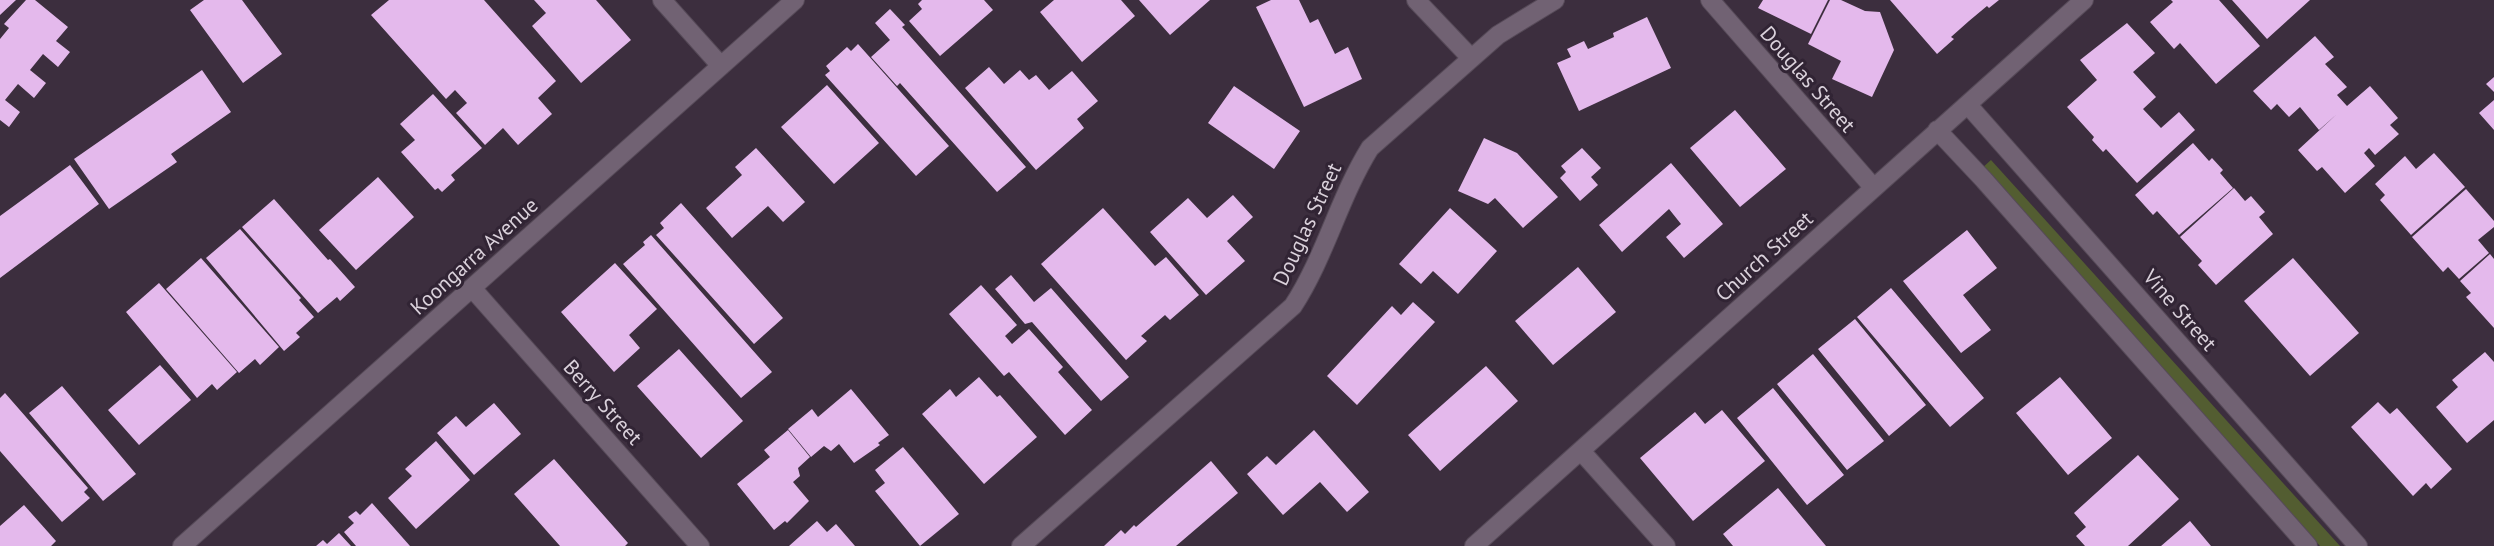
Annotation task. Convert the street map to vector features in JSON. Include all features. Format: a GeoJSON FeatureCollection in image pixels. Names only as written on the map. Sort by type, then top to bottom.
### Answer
{"type":"FeatureCollection","features":[{"type":"Feature","properties":{"kind":"street"},"geometry":{"type":"LineString","coordinates":[[662,0],[721,66]]}},
{"type":"Feature","properties":{"kind":"street","name":"Koongarra Avenue"},"geometry":{"type":"LineString","coordinates":[[182,546],[795,0]]}},
{"type":"Feature","properties":{"kind":"street"},"geometry":{"type":"LineString","coordinates":[[1416,0],[1471,58]]}},
{"type":"Feature","properties":{"kind":"street","name":"Douglas Street"},"geometry":{"type":"LineString","coordinates":[[1021,546],[1293,306],[1308,283],[1358,166],[1370,148],[1498,35],[1555,0]]}},
{"type":"Feature","properties":{"kind":"street","name":"Douglas Street"},"geometry":{"type":"LineString","coordinates":[[1710,0],[1873,187]]}},
{"type":"Feature","properties":{"kind":"street","name":"Church Street"},"geometry":{"type":"LineString","coordinates":[[1474,546],[2084,0]]}},
{"type":"Feature","properties":{"kind":"street","name":"Vine Street"},"geometry":{"type":"LineString","coordinates":[[1968,105],[2358,546]]}},
{"type":"Feature","properties":{"kind":"street"},"geometry":{"type":"LineString","coordinates":[[1937,130],[2308,546]]}},
{"type":"Feature","properties":{"kind":"street","name":"Berry Street"},"geometry":{"type":"LineString","coordinates":[[472,288],[700,546]]}},
{"type":"Feature","properties":{"kind":"street"},"geometry":{"type":"LineString","coordinates":[[1581,451],[1666,546]]}},
{"type":"Feature","properties":{"kind":"green space"},"geometry":{"type":"Polygon","coordinates":[[[1991,160],[2340,546],[2320,546],[1981,169],[1991,160]]]}},
{"type":"Feature","properties":{"kind":"building"},"geometry":{"type":"Polygon","coordinates":[[[0,0],[16,0],[0,15],[0,0]]]}},
{"type":"Feature","properties":{"kind":"building"},"geometry":{"type":"Polygon","coordinates":[[[26,0],[35,0],[68,27],[56,41],[70,52],[58,67],[43,54],[30,70],[46,83],[34,98],[18,84],[5,100],[20,112],[9,127],[0,120],[0,39],[9,28],[4,24],[26,0]]]}},
{"type":"Feature","properties":{"kind":"building"},"geometry":{"type":"Polygon","coordinates":[[[204,0],[242,0],[282,54],[243,83],[190,10],[204,0]]]}},
{"type":"Feature","properties":{"kind":"building"},"geometry":{"type":"Polygon","coordinates":[[[389,0],[484,0],[556,81],[538,98],[552,114],[518,145],[503,128],[485,145],[456,113],[467,103],[455,90],[446,99],[371,15],[389,0]]]}},
{"type":"Feature","properties":{"kind":"building"},"geometry":{"type":"Polygon","coordinates":[[[534,0],[596,0],[631,40],[581,83],[532,26],[546,13],[534,0]]]}},
{"type":"Feature","properties":{"kind":"building"},"geometry":{"type":"Polygon","coordinates":[[[922,0],[984,0],[993,10],[940,56],[909,21],[922,9],[918,4],[922,0]]]}},
{"type":"Feature","properties":{"kind":"building"},"geometry":{"type":"Polygon","coordinates":[[[1054,0],[1121,0],[1135,16],[1082,62],[1040,12],[1054,0]]]}},
{"type":"Feature","properties":{"kind":"building"},"geometry":{"type":"Polygon","coordinates":[[[1139,0],[1210,0],[1170,35],[1139,0]]]}},
{"type":"Feature","properties":{"kind":"building"},"geometry":{"type":"Polygon","coordinates":[[[1271,0],[1299,0],[1310,23],[1318,19],[1335,54],[1348,47],[1362,79],[1304,107],[1256,7],[1271,0]]]}},
{"type":"Feature","properties":{"kind":"building"},"geometry":{"type":"Polygon","coordinates":[[[1763,0],[1828,0],[1811,34],[1758,8],[1763,0]]]}},
{"type":"Feature","properties":{"kind":"building"},"geometry":{"type":"Polygon","coordinates":[[[1830,0],[1841,0],[1865,11],[1880,12],[1894,50],[1872,97],[1832,79],[1841,61],[1808,44],[1830,0]]]}},
{"type":"Feature","properties":{"kind":"building"},"geometry":{"type":"Polygon","coordinates":[[[1890,0],[1999,0],[1989,8],[1987,6],[1969,21],[1937,54],[1890,0]]]}},
{"type":"Feature","properties":{"kind":"building"},"geometry":{"type":"Polygon","coordinates":[[[2171,0],[2219,0],[2260,46],[2216,84],[2180,43],[2174,49],[2150,22],[2173,2],[2171,0]]]}},
{"type":"Feature","properties":{"kind":"building"},"geometry":{"type":"Polygon","coordinates":[[[2232,0],[2310,0],[2267,39],[2232,0]]]}},
{"type":"Feature","properties":{"kind":"building"},"geometry":{"type":"Polygon","coordinates":[[[890,9],[905,25],[902,27],[1026,167],[997,192],[900,83],[897,86],[871,57],[890,40],[875,23],[890,9]]]}},
{"type":"Feature","properties":{"kind":"building"},"geometry":{"type":"Polygon","coordinates":[[[1647,17],[1671,68],[1579,111],[1557,63],[1571,57],[1567,49],[1584,41],[1588,49],[1614,37],[1613,33],[1647,17]]]}},
{"type":"Feature","properties":{"kind":"building"},"geometry":{"type":"Polygon","coordinates":[[[2127,23],[2155,53],[2133,72],[2156,97],[2143,109],[2161,128],[2179,112],[2195,130],[2137,183],[2106,149],[2103,152],[2092,140],[2094,137],[2067,107],[2097,80],[2080,60],[2127,23]]]}},
{"type":"Feature","properties":{"kind":"building"},"geometry":{"type":"Polygon","coordinates":[[[2315,36],[2334,57],[2325,64],[2347,87],[2337,95],[2347,106],[2370,86],[2398,118],[2390,125],[2399,134],[2375,155],[2369,148],[2364,153],[2375,166],[2345,193],[2322,167],[2317,171],[2298,150],[2337,114],[2319,130],[2300,107],[2289,117],[2277,104],[2271,110],[2253,91],[2315,36]]]}},
{"type":"Feature","properties":{"kind":"building"},"geometry":{"type":"Polygon","coordinates":[[[858,44],[949,146],[916,176],[825,75],[830,71],[826,66],[847,47],[851,51],[858,44]]]}},
{"type":"Feature","properties":{"kind":"building"},"geometry":{"type":"Polygon","coordinates":[[[989,67],[1004,84],[1020,70],[1029,80],[1036,75],[1049,90],[1072,71],[1098,101],[1077,119],[1084,128],[1036,170],[965,88],[989,67]]]}},
{"type":"Feature","properties":{"kind":"building"},"geometry":{"type":"Polygon","coordinates":[[[202,70],[231,112],[171,154],[177,162],[109,209],[74,159],[202,70]]]}},
{"type":"Feature","properties":{"kind":"building"},"geometry":{"type":"Polygon","coordinates":[[[2494,77],[2494,92],[2486,84],[2494,77]]]}},
{"type":"Feature","properties":{"kind":"building"},"geometry":{"type":"Polygon","coordinates":[[[827,85],[879,143],[834,184],[781,127],[827,85]]]}},
{"type":"Feature","properties":{"kind":"building"},"geometry":{"type":"Polygon","coordinates":[[[1234,86],[1300,131],[1274,169],[1208,123],[1234,86]]]}},
{"type":"Feature","properties":{"kind":"building"},"geometry":{"type":"Polygon","coordinates":[[[433,94],[482,148],[451,175],[455,180],[442,192],[438,188],[435,190],[401,152],[415,140],[400,124],[433,94]]]}},
{"type":"Feature","properties":{"kind":"building"},"geometry":{"type":"Polygon","coordinates":[[[2494,100],[2494,130],[2479,113],[2494,100]]]}},
{"type":"Feature","properties":{"kind":"building"},"geometry":{"type":"Polygon","coordinates":[[[1735,110],[1786,169],[1740,207],[1690,148],[1735,110]]]}},
{"type":"Feature","properties":{"kind":"building"},"geometry":{"type":"Polygon","coordinates":[[[1484,138],[1517,153],[1558,197],[1523,228],[1495,198],[1488,204],[1458,191],[1484,138]]]}},
{"type":"Feature","properties":{"kind":"building"},"geometry":{"type":"Polygon","coordinates":[[[2193,143],[2209,161],[2212,158],[2223,170],[2220,173],[2233,188],[2179,235],[2157,211],[2153,215],[2135,195],[2193,143]]]}},
{"type":"Feature","properties":{"kind":"building"},"geometry":{"type":"Polygon","coordinates":[[[756,148],[805,202],[783,222],[768,206],[732,238],[706,208],[742,175],[735,167],[756,148]]]}},
{"type":"Feature","properties":{"kind":"building"},"geometry":{"type":"Polygon","coordinates":[[[1582,148],[1601,168],[1591,177],[1598,185],[1580,201],[1560,178],[1566,172],[1561,166],[1582,148]]]}},
{"type":"Feature","properties":{"kind":"building"},"geometry":{"type":"Polygon","coordinates":[[[2434,153],[2465,187],[2411,235],[2380,200],[2385,195],[2375,184],[2405,156],[2416,169],[2434,153]]]}},
{"type":"Feature","properties":{"kind":"building"},"geometry":{"type":"Polygon","coordinates":[[[1671,163],[1723,224],[1684,258],[1666,237],[1681,224],[1669,209],[1622,252],[1599,225],[1671,163]]]}},
{"type":"Feature","properties":{"kind":"building"},"geometry":{"type":"Polygon","coordinates":[[[70,165],[99,204],[0,278],[0,216],[70,165]]]}},
{"type":"Feature","properties":{"kind":"building"},"geometry":{"type":"Polygon","coordinates":[[[378,177],[414,217],[356,270],[319,230],[378,177]]]}},
{"type":"Feature","properties":{"kind":"building"},"geometry":{"type":"Polygon","coordinates":[[[2234,188],[2245,201],[2251,196],[2265,212],[2259,217],[2273,234],[2216,285],[2198,265],[2202,261],[2180,237],[2234,188]]]}},
{"type":"Feature","properties":{"kind":"building"},"geometry":{"type":"Polygon","coordinates":[[[2466,189],[2494,221],[2494,227],[2478,240],[2489,253],[2459,279],[2448,267],[2443,272],[2412,237],[2466,189]]]}},
{"type":"Feature","properties":{"kind":"building"},"geometry":{"type":"Polygon","coordinates":[[[1233,195],[1253,217],[1227,241],[1245,261],[1206,295],[1150,232],[1188,198],[1207,218],[1233,195]]]}},
{"type":"Feature","properties":{"kind":"building"},"geometry":{"type":"Polygon","coordinates":[[[274,199],[355,287],[340,301],[337,297],[318,313],[242,227],[274,199]]]}},
{"type":"Feature","properties":{"kind":"building"},"geometry":{"type":"Polygon","coordinates":[[[681,203],[783,318],[754,344],[656,235],[664,228],[660,223],[681,203]]]}},
{"type":"Feature","properties":{"kind":"building"},"geometry":{"type":"Polygon","coordinates":[[[1103,208],[1155,266],[1166,257],[1199,295],[1170,320],[1165,315],[1141,336],[1147,341],[1126,360],[1041,264],[1103,208]]]}},
{"type":"Feature","properties":{"kind":"building"},"geometry":{"type":"Polygon","coordinates":[[[1450,208],[1497,251],[1458,294],[1433,271],[1421,284],[1399,264],[1450,208]]]}},
{"type":"Feature","properties":{"kind":"building"},"geometry":{"type":"Polygon","coordinates":[[[240,229],[301,298],[299,300],[314,317],[296,333],[300,337],[284,351],[206,258],[240,229]]]}},
{"type":"Feature","properties":{"kind":"building"},"geometry":{"type":"Polygon","coordinates":[[[1967,230],[1997,268],[1963,295],[1991,330],[1961,353],[1903,281],[1967,230]]]}},
{"type":"Feature","properties":{"kind":"building"},"geometry":{"type":"Polygon","coordinates":[[[651,235],[772,372],[741,398],[623,264],[645,245],[643,242],[651,235]]]}},
{"type":"Feature","properties":{"kind":"building"},"geometry":{"type":"Polygon","coordinates":[[[2490,254],[2494,259],[2494,328],[2466,297],[2471,293],[2460,281],[2490,254]]]}},
{"type":"Feature","properties":{"kind":"building"},"geometry":{"type":"Polygon","coordinates":[[[201,258],[279,347],[260,365],[255,359],[239,373],[166,289],[201,258]]]}},
{"type":"Feature","properties":{"kind":"building"},"geometry":{"type":"Polygon","coordinates":[[[2293,258],[2359,333],[2310,376],[2244,301],[2293,258]]]}},
{"type":"Feature","properties":{"kind":"building"},"geometry":{"type":"Polygon","coordinates":[[[615,263],[657,309],[629,335],[640,348],[614,372],[561,312],[615,263]]]}},
{"type":"Feature","properties":{"kind":"building"},"geometry":{"type":"Polygon","coordinates":[[[1578,267],[1616,312],[1553,365],[1515,321],[1578,267]]]}},
{"type":"Feature","properties":{"kind":"building"},"geometry":{"type":"Polygon","coordinates":[[[1011,275],[1034,302],[1051,288],[1129,377],[1101,401],[1032,322],[1025,324],[995,289],[1011,275]]]}},
{"type":"Feature","properties":{"kind":"building"},"geometry":{"type":"Polygon","coordinates":[[[159,283],[237,372],[217,390],[212,384],[197,398],[126,312],[159,283]]]}},
{"type":"Feature","properties":{"kind":"building"},"geometry":{"type":"Polygon","coordinates":[[[981,285],[1017,325],[1005,336],[1012,344],[1029,329],[1063,367],[1058,372],[1092,410],[1065,435],[1009,372],[1004,376],[949,314],[981,285]]]}},
{"type":"Feature","properties":{"kind":"building"},"geometry":{"type":"Polygon","coordinates":[[[1891,288],[1984,398],[1950,427],[1857,317],[1891,288]]]}},
{"type":"Feature","properties":{"kind":"building"},"geometry":{"type":"Polygon","coordinates":[[[1413,302],[1435,322],[1357,405],[1327,376],[1392,306],[1401,315],[1413,302]]]}},
{"type":"Feature","properties":{"kind":"building"},"geometry":{"type":"Polygon","coordinates":[[[1855,319],[1926,405],[1889,436],[1818,349],[1855,319]]]}},
{"type":"Feature","properties":{"kind":"building"},"geometry":{"type":"Polygon","coordinates":[[[679,349],[743,421],[701,458],[637,386],[679,349]]]}},
{"type":"Feature","properties":{"kind":"building"},"geometry":{"type":"Polygon","coordinates":[[[2485,352],[2494,362],[2494,420],[2467,443],[2436,407],[2458,387],[2452,380],[2485,352]]]}},
{"type":"Feature","properties":{"kind":"building"},"geometry":{"type":"Polygon","coordinates":[[[1813,354],[1884,441],[1847,470],[1777,384],[1813,354]]]}},
{"type":"Feature","properties":{"kind":"building"},"geometry":{"type":"Polygon","coordinates":[[[160,365],[191,400],[139,445],[108,410],[160,365]]]}},
{"type":"Feature","properties":{"kind":"building"},"geometry":{"type":"Polygon","coordinates":[[[1486,366],[1518,401],[1440,471],[1408,435],[1486,366]]]}},
{"type":"Feature","properties":{"kind":"building"},"geometry":{"type":"Polygon","coordinates":[[[979,377],[997,397],[1000,395],[1037,437],[984,484],[922,414],[950,389],[956,397],[979,377]]]}},
{"type":"Feature","properties":{"kind":"building"},"geometry":{"type":"Polygon","coordinates":[[[2060,377],[2112,438],[2068,475],[2016,413],[2060,377]]]}},
{"type":"Feature","properties":{"kind":"building"},"geometry":{"type":"Polygon","coordinates":[[[62,386],[136,474],[103,501],[29,413],[62,386]]]}},
{"type":"Feature","properties":{"kind":"building"},"geometry":{"type":"Polygon","coordinates":[[[1773,388],[1844,475],[1807,505],[1737,418],[1773,388]]]}},
{"type":"Feature","properties":{"kind":"building"},"geometry":{"type":"Polygon","coordinates":[[[851,389],[889,435],[878,443],[880,445],[854,463],[839,444],[831,451],[824,446],[811,457],[788,429],[812,409],[818,417],[851,389]]]}},
{"type":"Feature","properties":{"kind":"building"},"geometry":{"type":"Polygon","coordinates":[[[5,393],[88,488],[84,492],[90,498],[62,522],[0,451],[0,398],[5,393]]]}},
{"type":"Feature","properties":{"kind":"building"},"geometry":{"type":"Polygon","coordinates":[[[2378,402],[2390,414],[2397,408],[2452,469],[2431,489],[2426,483],[2413,496],[2351,427],[2378,402]]]}},
{"type":"Feature","properties":{"kind":"building"},"geometry":{"type":"Polygon","coordinates":[[[494,403],[521,434],[474,475],[437,433],[456,416],[466,427],[494,403]]]}},
{"type":"Feature","properties":{"kind":"building"},"geometry":{"type":"Polygon","coordinates":[[[1722,410],[1765,461],[1693,521],[1640,458],[1695,412],[1705,424],[1722,410]]]}},
{"type":"Feature","properties":{"kind":"building"},"geometry":{"type":"Polygon","coordinates":[[[788,430],[810,457],[798,468],[800,476],[793,482],[809,501],[787,523],[785,521],[774,530],[737,484],[770,457],[764,450],[788,430]]]}},
{"type":"Feature","properties":{"kind":"building"},"geometry":{"type":"Polygon","coordinates":[[[1314,430],[1369,492],[1347,512],[1320,482],[1283,515],[1247,474],[1267,456],[1276,465],[1314,430]]]}},
{"type":"Feature","properties":{"kind":"building"},"geometry":{"type":"Polygon","coordinates":[[[436,441],[470,480],[416,529],[388,498],[412,476],[405,469],[436,441]]]}},
{"type":"Feature","properties":{"kind":"building"},"geometry":{"type":"Polygon","coordinates":[[[903,447],[959,514],[920,546],[875,491],[885,483],[875,470],[903,447]]]}},
{"type":"Feature","properties":{"kind":"building"},"geometry":{"type":"Polygon","coordinates":[[[2138,455],[2179,499],[2128,546],[2085,546],[2076,536],[2086,527],[2074,513],[2138,455]]]}},
{"type":"Feature","properties":{"kind":"building"},"geometry":{"type":"Polygon","coordinates":[[[554,459],[628,543],[625,546],[560,546],[514,494],[554,459]]]}},
{"type":"Feature","properties":{"kind":"building"},"geometry":{"type":"Polygon","coordinates":[[[1211,461],[1238,493],[1176,546],[1104,546],[1121,530],[1125,534],[1134,525],[1136,527],[1211,461]]]}},
{"type":"Feature","properties":{"kind":"building"},"geometry":{"type":"Polygon","coordinates":[[[1778,488],[1826,546],[1733,546],[1723,534],[1778,488]]]}},
{"type":"Feature","properties":{"kind":"building"},"geometry":{"type":"Polygon","coordinates":[[[372,503],[410,546],[356,546],[344,532],[354,523],[348,517],[356,511],[360,515],[372,503]]]}},
{"type":"Feature","properties":{"kind":"building"},"geometry":{"type":"Polygon","coordinates":[[[24,505],[56,541],[51,546],[0,546],[0,526],[24,505]]]}},
{"type":"Feature","properties":{"kind":"building"},"geometry":{"type":"Polygon","coordinates":[[[817,521],[827,532],[836,524],[855,546],[789,546],[817,521]]]}},
{"type":"Feature","properties":{"kind":"building"},"geometry":{"type":"Polygon","coordinates":[[[2190,521],[2211,546],[2161,546],[2190,521]]]}},
{"type":"Feature","properties":{"kind":"building"},"geometry":{"type":"Polygon","coordinates":[[[339,533],[351,546],[316,546],[323,540],[327,544],[339,533]]]}}]}
